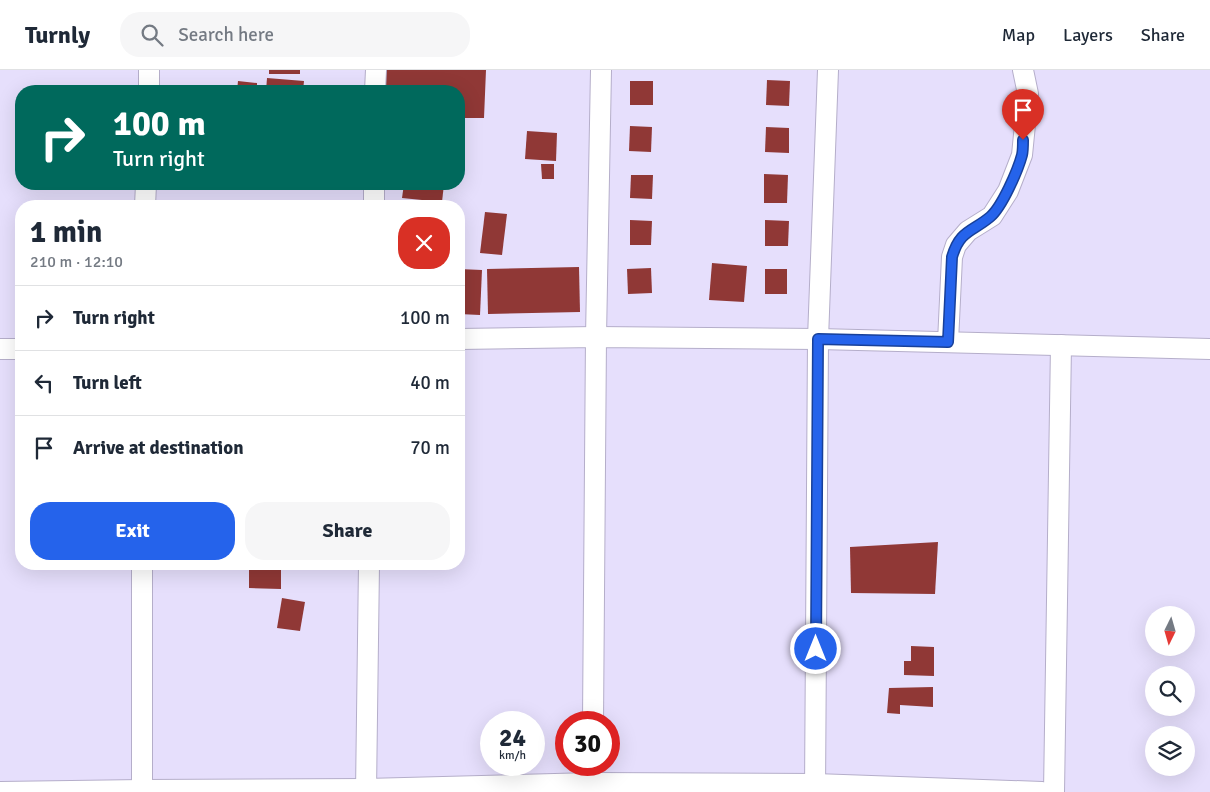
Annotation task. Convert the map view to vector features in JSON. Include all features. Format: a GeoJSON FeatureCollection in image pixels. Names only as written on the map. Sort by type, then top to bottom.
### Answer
{"type":"FeatureCollection","features":[{"type":"Feature","properties":{"kind":"street"},"geometry":{"type":"LineString","coordinates":[[149,70],[149,85]]}},
{"type":"Feature","properties":{"kind":"street"},"geometry":{"type":"LineString","coordinates":[[375,85],[376,70]]}},
{"type":"Feature","properties":{"kind":"street"},"geometry":{"type":"LineString","coordinates":[[593,711],[596,337],[601,70]]}},
{"type":"Feature","properties":{"kind":"street"},"geometry":{"type":"LineString","coordinates":[[815,788],[818,339],[828,70]]}},
{"type":"Feature","properties":{"kind":"street"},"geometry":{"type":"LineString","coordinates":[[948,342],[952,257],[956,245],[968,231],[992,216],[1008,192],[1022,155],[1028,94],[1023,70]]}},
{"type":"Feature","properties":{"kind":"street"},"geometry":{"type":"LineString","coordinates":[[465,339],[596,337],[818,339],[1210,349]]}},
{"type":"Feature","properties":{"kind":"street"},"geometry":{"type":"LineString","coordinates":[[1054,792],[1061,345]]}},
{"type":"Feature","properties":{"kind":"street"},"geometry":{"type":"LineString","coordinates":[[0,349],[15,349]]}},
{"type":"Feature","properties":{"kind":"street"},"geometry":{"type":"LineString","coordinates":[[142,570],[142,791]]}},
{"type":"Feature","properties":{"kind":"street"},"geometry":{"type":"LineString","coordinates":[[366,791],[369,570]]}},
{"type":"Feature","properties":{"kind":"street"},"geometry":{"type":"LineString","coordinates":[[0,792],[366,791],[592,780],[815,788],[1042,792]]}},
{"type":"Feature","properties":{"kind":"building"},"geometry":{"type":"Polygon","coordinates":[[[269,70],[300,70],[300,74],[269,74],[269,70]]]}},
{"type":"Feature","properties":{"kind":"building"},"geometry":{"type":"Polygon","coordinates":[[[383,70],[486,70],[484,118],[465,118],[465,85],[382,85],[383,70]]]}},
{"type":"Feature","properties":{"kind":"building"},"geometry":{"type":"Polygon","coordinates":[[[267,78],[304,81],[304,85],[266,85],[267,78]]]}},
{"type":"Feature","properties":{"kind":"building"},"geometry":{"type":"Polygon","coordinates":[[[767,80],[790,81],[789,106],[766,105],[767,80]]]}},
{"type":"Feature","properties":{"kind":"building"},"geometry":{"type":"Polygon","coordinates":[[[238,81],[257,83],[257,85],[238,85],[238,81]]]}},
{"type":"Feature","properties":{"kind":"building"},"geometry":{"type":"Polygon","coordinates":[[[630,81],[653,81],[653,105],[630,105],[630,81]]]}},
{"type":"Feature","properties":{"kind":"building"},"geometry":{"type":"Polygon","coordinates":[[[630,126],[652,127],[651,152],[629,151],[630,126]]]}},
{"type":"Feature","properties":{"kind":"building"},"geometry":{"type":"Polygon","coordinates":[[[766,127],[789,128],[789,153],[765,152],[766,127]]]}},
{"type":"Feature","properties":{"kind":"building"},"geometry":{"type":"Polygon","coordinates":[[[527,131],[557,133],[556,161],[525,159],[527,131]]]}},
{"type":"Feature","properties":{"kind":"building"},"geometry":{"type":"Polygon","coordinates":[[[541,164],[554,164],[554,179],[542,179],[541,164]]]}},
{"type":"Feature","properties":{"kind":"building"},"geometry":{"type":"Polygon","coordinates":[[[764,174],[788,175],[787,203],[764,203],[764,174]]]}},
{"type":"Feature","properties":{"kind":"building"},"geometry":{"type":"Polygon","coordinates":[[[631,175],[653,175],[652,199],[630,198],[631,175]]]}},
{"type":"Feature","properties":{"kind":"building"},"geometry":{"type":"Polygon","coordinates":[[[403,190],[443,190],[442,200],[402,198],[403,190]]]}},
{"type":"Feature","properties":{"kind":"building"},"geometry":{"type":"Polygon","coordinates":[[[485,212],[507,214],[502,255],[480,253],[485,212]]]}},
{"type":"Feature","properties":{"kind":"building"},"geometry":{"type":"Polygon","coordinates":[[[630,220],[652,221],[651,245],[630,245],[630,220]]]}},
{"type":"Feature","properties":{"kind":"building"},"geometry":{"type":"Polygon","coordinates":[[[765,220],[789,221],[788,246],[765,246],[765,220]]]}},
{"type":"Feature","properties":{"kind":"building"},"geometry":{"type":"Polygon","coordinates":[[[712,263],[747,266],[744,302],[709,300],[712,263]]]}},
{"type":"Feature","properties":{"kind":"building"},"geometry":{"type":"Polygon","coordinates":[[[579,267],[580,312],[488,314],[487,269],[579,267]]]}},
{"type":"Feature","properties":{"kind":"building"},"geometry":{"type":"Polygon","coordinates":[[[651,268],[652,293],[628,294],[627,269],[651,268]]]}},
{"type":"Feature","properties":{"kind":"building"},"geometry":{"type":"Polygon","coordinates":[[[465,269],[482,270],[480,315],[465,314],[465,269]]]}},
{"type":"Feature","properties":{"kind":"building"},"geometry":{"type":"Polygon","coordinates":[[[765,269],[787,269],[787,294],[765,294],[765,269]]]}},
{"type":"Feature","properties":{"kind":"building"},"geometry":{"type":"Polygon","coordinates":[[[938,542],[935,594],[851,593],[850,547],[938,542]]]}},
{"type":"Feature","properties":{"kind":"building"},"geometry":{"type":"Polygon","coordinates":[[[249,570],[281,570],[281,589],[249,588],[249,570]]]}},
{"type":"Feature","properties":{"kind":"building"},"geometry":{"type":"Polygon","coordinates":[[[282,598],[305,602],[300,631],[277,628],[282,598]]]}},
{"type":"Feature","properties":{"kind":"building"},"geometry":{"type":"Polygon","coordinates":[[[911,646],[934,647],[934,676],[904,675],[904,661],[911,661],[911,646]]]}},
{"type":"Feature","properties":{"kind":"building"},"geometry":{"type":"Polygon","coordinates":[[[933,687],[933,707],[900,705],[900,714],[887,713],[889,688],[933,687]]]}},
{"type":"Feature","properties":{"kind":"route"},"geometry":{"type":"LineString","coordinates":[[816,649],[818,339],[948,342],[952,257],[956,245],[968,231],[992,216],[1008,192],[1022,155],[1023,140]]}}]}
